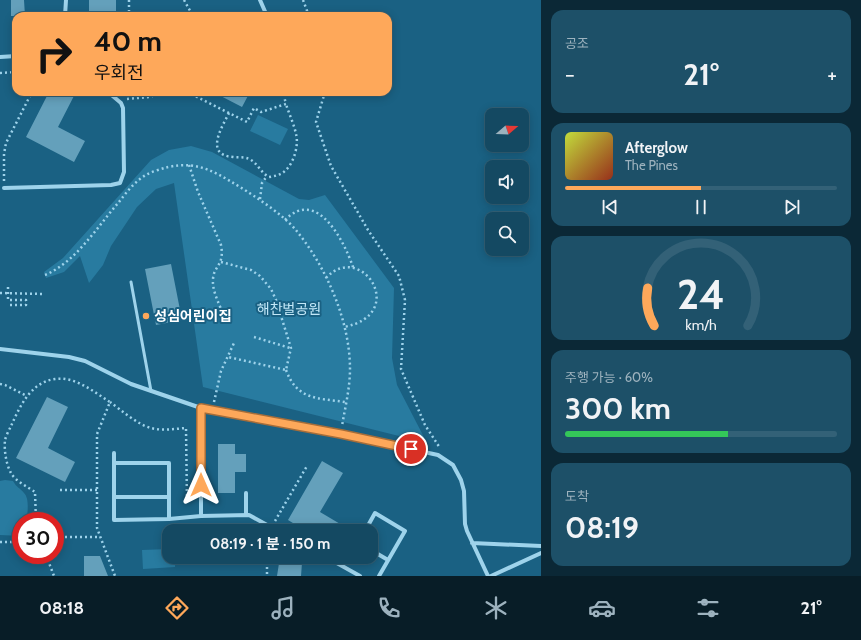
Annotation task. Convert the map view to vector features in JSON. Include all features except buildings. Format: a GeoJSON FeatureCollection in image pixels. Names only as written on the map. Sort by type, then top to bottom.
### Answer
{"type":"FeatureCollection","features":[{"type":"Feature","properties":{"kind":"street"},"geometry":{"type":"LineString","coordinates":[[66,0],[66,12]]}},
{"type":"Feature","properties":{"kind":"street"},"geometry":{"type":"LineString","coordinates":[[260,0],[265,12]]}},
{"type":"Feature","properties":{"kind":"street"},"geometry":{"type":"LineString","coordinates":[[0,57],[12,56]]}},
{"type":"Feature","properties":{"kind":"street"},"geometry":{"type":"LineString","coordinates":[[4,188],[111,185],[120,183],[124,172],[123,108],[113,96]]}},
{"type":"Feature","properties":{"kind":"street"},"geometry":{"type":"LineString","coordinates":[[0,349],[69,357],[85,361],[126,382],[212,411],[341,434],[438,455],[453,465],[461,480],[464,491],[465,524],[472,543],[490,576],[541,553]]}},
{"type":"Feature","properties":{"kind":"street"},"geometry":{"type":"LineString","coordinates":[[201,408],[201,516]]}},
{"type":"Feature","properties":{"kind":"street"},"geometry":{"type":"LineString","coordinates":[[114,453],[114,520],[249,515],[266,524]]}},
{"type":"Feature","properties":{"kind":"street"},"geometry":{"type":"LineString","coordinates":[[114,463],[169,463],[170,519]]}},
{"type":"Feature","properties":{"kind":"street"},"geometry":{"type":"LineString","coordinates":[[246,493],[246,516]]}},
{"type":"Feature","properties":{"kind":"street"},"geometry":{"type":"LineString","coordinates":[[114,497],[169,497]]}},
{"type":"Feature","properties":{"kind":"street"},"geometry":{"type":"LineString","coordinates":[[369,524],[375,513],[405,530],[379,576]]}},
{"type":"Feature","properties":{"kind":"street"},"geometry":{"type":"LineString","coordinates":[[472,543],[541,546]]}},
{"type":"Feature","properties":{"kind":"street"},"geometry":{"type":"LineString","coordinates":[[378,554],[388,560]]}},
{"type":"Feature","properties":{"kind":"street"},"geometry":{"type":"LineString","coordinates":[[339,564],[360,576]]}},
{"type":"Feature","properties":{"kind":"lane"},"geometry":{"type":"LineString","coordinates":[[131,282],[151,391]]}},
{"type":"Feature","properties":{"kind":"path"},"geometry":{"type":"LineString","coordinates":[[129,0],[129,12]]}},
{"type":"Feature","properties":{"kind":"path"},"geometry":{"type":"LineString","coordinates":[[184,0],[191,12]]}},
{"type":"Feature","properties":{"kind":"path"},"geometry":{"type":"LineString","coordinates":[[302,0],[307,12]]}},
{"type":"Feature","properties":{"kind":"path"},"geometry":{"type":"LineString","coordinates":[[0,73],[12,72]]}},
{"type":"Feature","properties":{"kind":"path"},"geometry":{"type":"LineString","coordinates":[[4,188],[4,154],[6,143],[30,96]]}},
{"type":"Feature","properties":{"kind":"path"},"geometry":{"type":"LineString","coordinates":[[116,99],[152,96]]}},
{"type":"Feature","properties":{"kind":"path"},"geometry":{"type":"LineString","coordinates":[[195,96],[247,122],[254,108],[261,112],[286,104]]}},
{"type":"Feature","properties":{"kind":"path"},"geometry":{"type":"LineString","coordinates":[[229,113],[216,139],[216,145],[227,157],[242,157],[251,159],[262,174],[267,176],[278,175],[286,170],[292,160],[296,147],[297,136],[284,96]]}},
{"type":"Feature","properties":{"kind":"path"},"geometry":{"type":"LineString","coordinates":[[324,96],[316,122],[331,166],[368,230],[399,276],[406,300],[401,369],[425,425],[442,450]]}},
{"type":"Feature","properties":{"kind":"path"},"geometry":{"type":"LineString","coordinates":[[44,275],[57,270],[79,249],[138,180],[154,171],[176,165],[197,165],[215,172],[260,199],[285,220],[294,228],[316,257],[341,314],[344,327],[350,370],[341,434]]}},
{"type":"Feature","properties":{"kind":"path"},"geometry":{"type":"LineString","coordinates":[[189,165],[198,192],[221,244],[221,262],[212,279],[225,319]]}},
{"type":"Feature","properties":{"kind":"path"},"geometry":{"type":"LineString","coordinates":[[260,199],[262,183],[267,176]]}},
{"type":"Feature","properties":{"kind":"path"},"geometry":{"type":"LineString","coordinates":[[285,220],[291,214],[299,210],[310,209],[321,215],[331,225],[341,240],[354,267]]}},
{"type":"Feature","properties":{"kind":"path"},"geometry":{"type":"LineString","coordinates":[[221,262],[251,270],[266,282],[276,300],[290,348],[286,370],[290,382],[296,389],[300,392],[320,399],[346,402]]}},
{"type":"Feature","properties":{"kind":"path"},"geometry":{"type":"LineString","coordinates":[[326,278],[333,271],[344,266],[354,267],[364,272],[372,280],[376,292],[377,303],[371,314],[361,323],[344,327]]}},
{"type":"Feature","properties":{"kind":"path"},"geometry":{"type":"LineString","coordinates":[[8,287],[8,300],[26,300],[26,305],[8,305]]}},
{"type":"Feature","properties":{"kind":"path"},"geometry":{"type":"LineString","coordinates":[[0,293],[43,294]]}},
{"type":"Feature","properties":{"kind":"path"},"geometry":{"type":"LineString","coordinates":[[254,337],[290,348]]}},
{"type":"Feature","properties":{"kind":"path"},"geometry":{"type":"LineString","coordinates":[[212,411],[222,371],[234,342]]}},
{"type":"Feature","properties":{"kind":"path"},"geometry":{"type":"LineString","coordinates":[[228,357],[286,370]]}},
{"type":"Feature","properties":{"kind":"path"},"geometry":{"type":"LineString","coordinates":[[36,512],[35,492],[11,474],[6,459],[5,440],[27,396],[42,383],[55,379],[70,380],[83,385],[149,428],[186,428],[187,502]]}},
{"type":"Feature","properties":{"kind":"path"},"geometry":{"type":"LineString","coordinates":[[0,384],[27,396]]}},
{"type":"Feature","properties":{"kind":"path"},"geometry":{"type":"LineString","coordinates":[[110,402],[97,434],[97,528],[115,576]]}},
{"type":"Feature","properties":{"kind":"path"},"geometry":{"type":"LineString","coordinates":[[273,524],[307,466]]}},
{"type":"Feature","properties":{"kind":"path"},"geometry":{"type":"LineString","coordinates":[[60,490],[97,490]]}},
{"type":"Feature","properties":{"kind":"path"},"geometry":{"type":"LineString","coordinates":[[64,537],[100,537]]}},
{"type":"Feature","properties":{"kind":"path"},"geometry":{"type":"LineString","coordinates":[[0,542],[12,542]]}},
{"type":"Feature","properties":{"kind":"path"},"geometry":{"type":"LineString","coordinates":[[49,564],[54,576]]}},
{"type":"Feature","properties":{"kind":"path"},"geometry":{"type":"LineString","coordinates":[[267,564],[267,576]]}},
{"type":"Feature","properties":{"kind":"green space"},"geometry":{"type":"Polygon","coordinates":[[[258,115],[288,129],[280,145],[250,131],[258,115]]]}},
{"type":"Feature","properties":{"kind":"green space","name":"해찬벌공원"},"geometry":{"type":"Polygon","coordinates":[[[191,146],[212,152],[299,199],[309,200],[325,195],[394,288],[392,358],[397,385],[427,443],[203,387],[174,183],[156,189],[137,207],[111,246],[103,265],[89,283],[80,256],[64,272],[46,278],[44,272],[63,258],[151,160],[169,150],[191,146]]]}},
{"type":"Feature","properties":{"kind":"green space"},"geometry":{"type":"Polygon","coordinates":[[[0,481],[13,481],[24,493],[27,499],[28,512],[12,512],[12,536],[0,535],[0,481]]]}},
{"type":"Feature","properties":{"kind":"green space"},"geometry":{"type":"Polygon","coordinates":[[[162,549],[162,564],[175,564],[175,567],[143,569],[142,550],[162,549]]]}},
{"type":"Feature","properties":{"kind":"place","name":"성심어린이집"},"geometry":{"type":"Point","coordinates":[146,316]}},
{"type":"Feature","properties":{"kind":"route"},"geometry":{"type":"LineString","coordinates":[[201,485],[201,408],[341,434],[411,449]]}}]}
